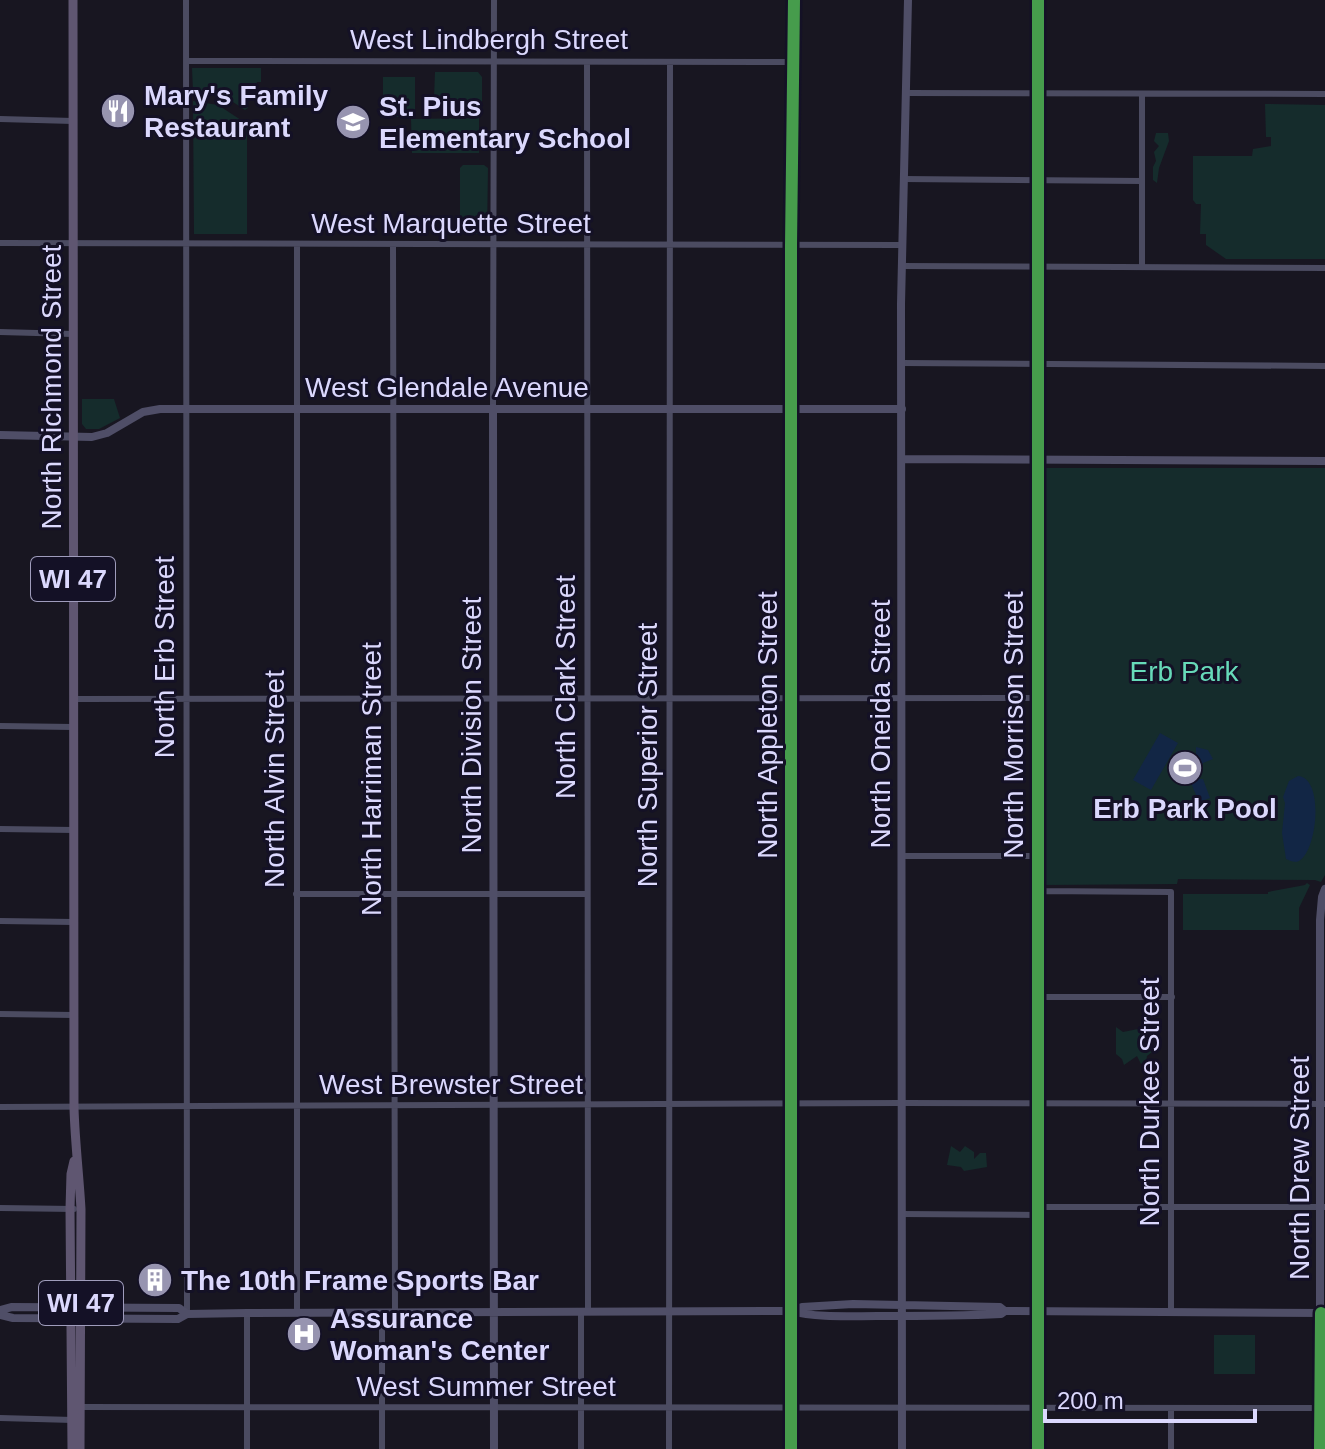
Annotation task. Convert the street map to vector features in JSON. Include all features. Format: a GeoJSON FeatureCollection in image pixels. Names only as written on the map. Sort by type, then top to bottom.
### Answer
{"type":"FeatureCollection","features":[{"type":"Feature","properties":{"kind":"main road","name":"North Richmond Street"},"geometry":{"type":"LineString","coordinates":[[72,1449],[75,1420],[81,1407],[81,1209],[75,1158],[74,1108],[73,0]]}},
{"type":"Feature","properties":{"kind":"main road","name":"North Oneida Street"},"geometry":{"type":"LineString","coordinates":[[902,1449],[901,266],[908,0]]}},
{"type":"Feature","properties":{"kind":"main road","name":"North Division Street"},"geometry":{"type":"LineString","coordinates":[[493,408],[494,1449]]}},
{"type":"Feature","properties":{"kind":"main road","name":"West Glendale Avenue"},"geometry":{"type":"LineString","coordinates":[[0,435],[103,435],[136,415],[151,410],[185,409],[902,409]]}},
{"type":"Feature","properties":{"kind":"main road"},"geometry":{"type":"LineString","coordinates":[[902,459],[1325,461]]}},
{"type":"Feature","properties":{"kind":"main road","name":"North Drew Street"},"geometry":{"type":"LineString","coordinates":[[1320,1449],[1323,1408],[1323,997],[1320,905],[1325,889]]}},
{"type":"Feature","properties":{"kind":"main road","name":"North Richmond Street"},"geometry":{"type":"LineString","coordinates":[[75,1158],[71,1174],[70,1209],[70,1407],[80,1449]]}},
{"type":"Feature","properties":{"kind":"main road"},"geometry":{"type":"LineString","coordinates":[[790,1311],[802,1307],[901,1304],[989,1306],[1005,1311]]}},
{"type":"Feature","properties":{"kind":"main road"},"geometry":{"type":"LineString","coordinates":[[0,1312],[12,1307],[179,1308],[187,1314]]}},
{"type":"Feature","properties":{"kind":"main road"},"geometry":{"type":"LineString","coordinates":[[0,1312],[13,1318],[81,1320],[178,1319],[187,1314],[247,1313],[790,1311],[802,1314],[901,1316],[1001,1314],[1005,1311],[1323,1313]]}},
{"type":"Feature","properties":{"kind":"street","name":"North Erb Street"},"geometry":{"type":"LineString","coordinates":[[186,0],[187,1314]]}},
{"type":"Feature","properties":{"kind":"street","name":"North Division Street"},"geometry":{"type":"LineString","coordinates":[[493,408],[494,0]]}},
{"type":"Feature","properties":{"kind":"street","name":"North Appleton Street"},"geometry":{"type":"LineString","coordinates":[[791,1449],[791,245],[794,0]]}},
{"type":"Feature","properties":{"kind":"street","name":"North Morrison Street"},"geometry":{"type":"LineString","coordinates":[[1038,0],[1038,1449]]}},
{"type":"Feature","properties":{"kind":"street","name":"West Lindbergh Street"},"geometry":{"type":"LineString","coordinates":[[186,61],[792,62]]}},
{"type":"Feature","properties":{"kind":"street","name":"North Clark Street"},"geometry":{"type":"LineString","coordinates":[[581,1449],[589,1105],[587,62]]}},
{"type":"Feature","properties":{"kind":"street","name":"North Superior Street"},"geometry":{"type":"LineString","coordinates":[[669,1449],[670,62]]}},
{"type":"Feature","properties":{"kind":"street"},"geometry":{"type":"LineString","coordinates":[[905,93],[1325,94]]}},
{"type":"Feature","properties":{"kind":"street"},"geometry":{"type":"LineString","coordinates":[[1142,94],[1142,267]]}},
{"type":"Feature","properties":{"kind":"street"},"geometry":{"type":"LineString","coordinates":[[0,119],[73,121]]}},
{"type":"Feature","properties":{"kind":"street"},"geometry":{"type":"LineString","coordinates":[[903,179],[1142,181]]}},
{"type":"Feature","properties":{"kind":"street","name":"West Marquette Street"},"geometry":{"type":"LineString","coordinates":[[0,243],[902,245]]}},
{"type":"Feature","properties":{"kind":"street","name":"North Alvin Street"},"geometry":{"type":"LineString","coordinates":[[297,245],[297,1313]]}},
{"type":"Feature","properties":{"kind":"street","name":"North Harriman Street"},"geometry":{"type":"LineString","coordinates":[[393,245],[395,1313]]}},
{"type":"Feature","properties":{"kind":"street"},"geometry":{"type":"LineString","coordinates":[[901,266],[1325,268]]}},
{"type":"Feature","properties":{"kind":"street"},"geometry":{"type":"LineString","coordinates":[[0,332],[73,334]]}},
{"type":"Feature","properties":{"kind":"street"},"geometry":{"type":"LineString","coordinates":[[901,363],[1325,366]]}},
{"type":"Feature","properties":{"kind":"street"},"geometry":{"type":"LineString","coordinates":[[72,699],[1037,698]]}},
{"type":"Feature","properties":{"kind":"street"},"geometry":{"type":"LineString","coordinates":[[0,726],[73,727]]}},
{"type":"Feature","properties":{"kind":"street"},"geometry":{"type":"LineString","coordinates":[[0,829],[74,830]]}},
{"type":"Feature","properties":{"kind":"street"},"geometry":{"type":"LineString","coordinates":[[902,856],[1037,856]]}},
{"type":"Feature","properties":{"kind":"street","name":"North Durkee Street"},"geometry":{"type":"LineString","coordinates":[[1038,891],[1171,892],[1171,1312]]}},
{"type":"Feature","properties":{"kind":"street"},"geometry":{"type":"LineString","coordinates":[[296,894],[587,894]]}},
{"type":"Feature","properties":{"kind":"street"},"geometry":{"type":"LineString","coordinates":[[0,921],[74,922]]}},
{"type":"Feature","properties":{"kind":"street"},"geometry":{"type":"LineString","coordinates":[[1037,997],[1172,997]]}},
{"type":"Feature","properties":{"kind":"street"},"geometry":{"type":"LineString","coordinates":[[0,1014],[74,1015]]}},
{"type":"Feature","properties":{"kind":"street","name":"West Brewster Street"},"geometry":{"type":"LineString","coordinates":[[0,1107],[1323,1104]]}},
{"type":"Feature","properties":{"kind":"street"},"geometry":{"type":"LineString","coordinates":[[901,1214],[1170,1207],[1323,1207]]}},
{"type":"Feature","properties":{"kind":"street"},"geometry":{"type":"LineString","coordinates":[[0,1208],[81,1209]]}},
{"type":"Feature","properties":{"kind":"street"},"geometry":{"type":"LineString","coordinates":[[247,1313],[247,1449]]}},
{"type":"Feature","properties":{"kind":"street"},"geometry":{"type":"LineString","coordinates":[[382,1313],[382,1449]]}},
{"type":"Feature","properties":{"kind":"street","name":"West Summer Street"},"geometry":{"type":"LineString","coordinates":[[70,1407],[1323,1408]]}},
{"type":"Feature","properties":{"kind":"street"},"geometry":{"type":"LineString","coordinates":[[1171,1408],[1171,1449]]}},
{"type":"Feature","properties":{"kind":"street"},"geometry":{"type":"LineString","coordinates":[[0,1418],[75,1420]]}},
{"type":"Feature","properties":{"kind":"green space"},"geometry":{"type":"Polygon","coordinates":[[[192,68],[261,68],[261,82],[257,82],[256,87],[247,87],[248,108],[245,110],[221,94],[193,90],[192,68]]]}},
{"type":"Feature","properties":{"kind":"green space"},"geometry":{"type":"Polygon","coordinates":[[[435,72],[478,72],[482,77],[482,116],[446,117],[434,98],[435,72]]]}},
{"type":"Feature","properties":{"kind":"green space"},"geometry":{"type":"Polygon","coordinates":[[[383,77],[415,77],[415,117],[383,117],[383,77]]]}},
{"type":"Feature","properties":{"kind":"green space"},"geometry":{"type":"Polygon","coordinates":[[[193,101],[218,105],[247,124],[247,234],[194,234],[193,101]]]}},
{"type":"Feature","properties":{"kind":"green space"},"geometry":{"type":"Polygon","coordinates":[[[1265,104],[1325,105],[1325,259],[1226,259],[1206,245],[1206,234],[1200,234],[1201,204],[1193,200],[1193,156],[1252,156],[1253,149],[1271,146],[1271,137],[1266,137],[1265,104]]]}},
{"type":"Feature","properties":{"kind":"green space"},"geometry":{"type":"Polygon","coordinates":[[[479,118],[479,153],[412,153],[411,119],[479,118]]]}},
{"type":"Feature","properties":{"kind":"green space"},"geometry":{"type":"Polygon","coordinates":[[[1156,133],[1168,133],[1169,141],[1157,183],[1153,180],[1154,152],[1159,146],[1154,141],[1156,133]]]}},
{"type":"Feature","properties":{"kind":"green space"},"geometry":{"type":"Polygon","coordinates":[[[463,165],[484,165],[488,168],[487,234],[460,234],[460,168],[463,165]]]}},
{"type":"Feature","properties":{"kind":"green space"},"geometry":{"type":"Polygon","coordinates":[[[82,399],[114,399],[120,418],[99,429],[86,429],[82,424],[82,399]]]}},
{"type":"Feature","properties":{"kind":"green space","name":"Erb Park"},"geometry":{"type":"Polygon","coordinates":[[[1043,468],[1325,468],[1325,875],[1321,882],[1178,879],[1177,884],[1043,885],[1043,468]]]}},
{"type":"Feature","properties":{"kind":"green space"},"geometry":{"type":"Polygon","coordinates":[[[1307,883],[1310,885],[1299,908],[1299,930],[1183,930],[1183,894],[1268,894],[1307,883]]]}},
{"type":"Feature","properties":{"kind":"green space"},"geometry":{"type":"Polygon","coordinates":[[[1116,1027],[1123,1032],[1138,1029],[1142,1036],[1139,1046],[1152,1052],[1147,1056],[1146,1063],[1141,1064],[1137,1056],[1124,1065],[1116,1054],[1116,1027]]]}},
{"type":"Feature","properties":{"kind":"green space"},"geometry":{"type":"Polygon","coordinates":[[[951,1146],[960,1152],[965,1146],[974,1152],[974,1159],[980,1153],[986,1153],[987,1167],[964,1171],[961,1167],[947,1165],[951,1146]]]}},
{"type":"Feature","properties":{"kind":"green space"},"geometry":{"type":"Polygon","coordinates":[[[1214,1335],[1255,1335],[1255,1374],[1214,1374],[1214,1335]]]}},
{"type":"Feature","properties":{"kind":"water"},"geometry":{"type":"Polygon","coordinates":[[[1160,733],[1178,743],[1151,790],[1133,780],[1160,733]]]}},
{"type":"Feature","properties":{"kind":"water"},"geometry":{"type":"Polygon","coordinates":[[[1196,747],[1208,750],[1213,759],[1203,763],[1197,779],[1203,779],[1210,798],[1199,802],[1186,771],[1189,760],[1196,756],[1196,747]]]}},
{"type":"Feature","properties":{"kind":"water"},"geometry":{"type":"Polygon","coordinates":[[[1298,776],[1307,780],[1312,789],[1315,816],[1314,831],[1305,855],[1294,862],[1286,859],[1282,833],[1283,797],[1289,781],[1298,776]]]}},
{"type":"Feature","properties":{"kind":"cycle path"},"geometry":{"type":"LineString","coordinates":[[791,1449],[791,245],[794,0]]}},
{"type":"Feature","properties":{"kind":"cycle path"},"geometry":{"type":"LineString","coordinates":[[1038,0],[1038,1449]]}},
{"type":"Feature","properties":{"kind":"cycle path"},"geometry":{"type":"LineString","coordinates":[[1320,1449],[1321,1313]]}},
{"type":"Feature","properties":{"kind":"place","name":"Mary's Family Restaurant"},"geometry":{"type":"Point","coordinates":[118,111]}},
{"type":"Feature","properties":{"kind":"place","name":"St. Pius Elementary School"},"geometry":{"type":"Point","coordinates":[353,122]}},
{"type":"Feature","properties":{"kind":"place","name":"Erb Park Pool"},"geometry":{"type":"Point","coordinates":[1185,768]}},
{"type":"Feature","properties":{"kind":"place","name":"The 10th Frame Sports Bar"},"geometry":{"type":"Point","coordinates":[155,1280]}},
{"type":"Feature","properties":{"kind":"place","name":"Assurance Woman's Center"},"geometry":{"type":"Point","coordinates":[304,1334]}}]}
